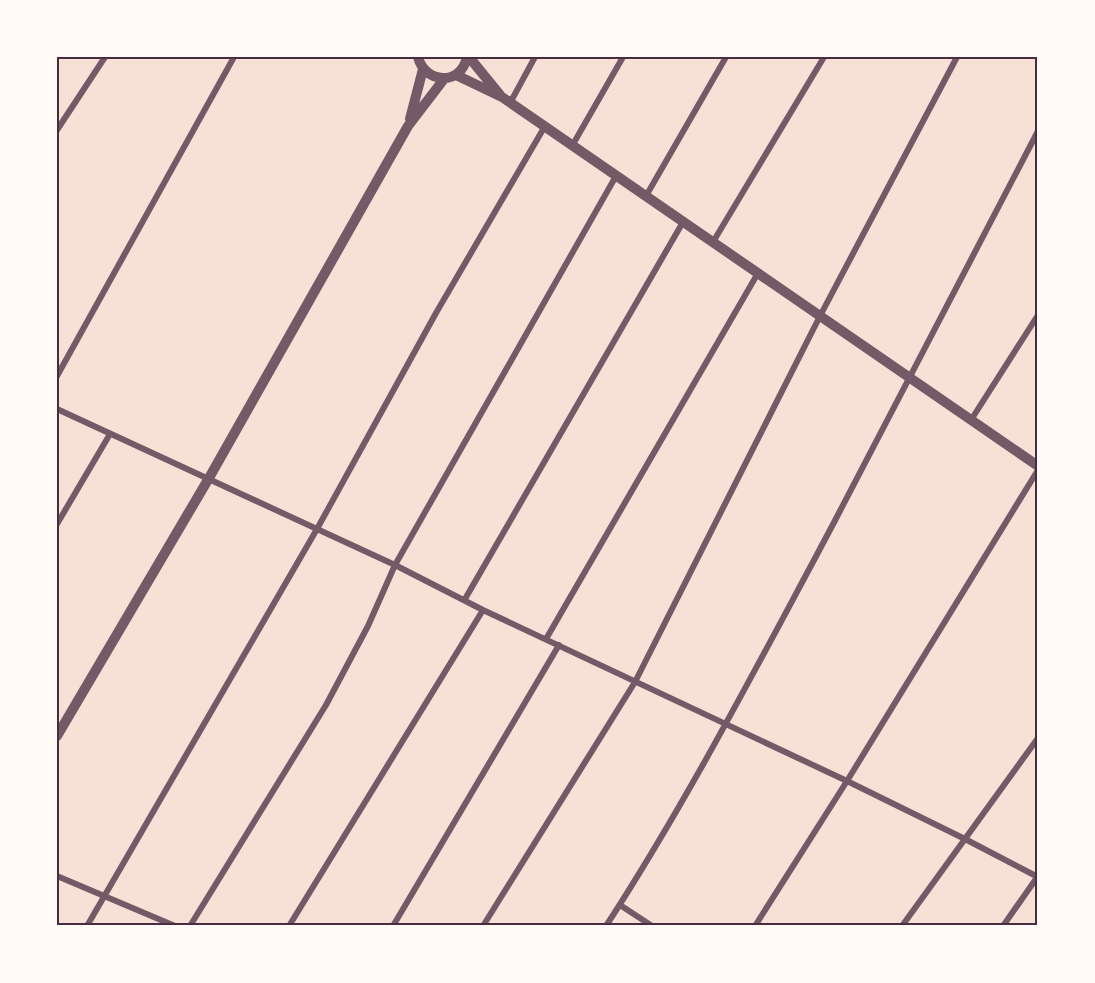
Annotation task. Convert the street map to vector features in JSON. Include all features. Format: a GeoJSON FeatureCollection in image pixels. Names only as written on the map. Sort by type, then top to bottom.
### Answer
{"type":"FeatureCollection","features":[{"type":"Feature","properties":{"kind":"street"},"geometry":{"type":"LineString","coordinates":[[57,130],[105,57]]}},
{"type":"Feature","properties":{"kind":"street"},"geometry":{"type":"LineString","coordinates":[[57,376],[234,57]]}},
{"type":"Feature","properties":{"kind":"street"},"geometry":{"type":"LineString","coordinates":[[418,57],[423,69],[432,76],[444,79],[456,75],[468,57],[506,100]]}},
{"type":"Feature","properties":{"kind":"street"},"geometry":{"type":"LineString","coordinates":[[506,100],[535,57]]}},
{"type":"Feature","properties":{"kind":"street"},"geometry":{"type":"LineString","coordinates":[[573,146],[623,57]]}},
{"type":"Feature","properties":{"kind":"street"},"geometry":{"type":"LineString","coordinates":[[646,196],[726,57]]}},
{"type":"Feature","properties":{"kind":"street"},"geometry":{"type":"LineString","coordinates":[[713,242],[824,57]]}},
{"type":"Feature","properties":{"kind":"street"},"geometry":{"type":"LineString","coordinates":[[483,926],[635,682],[820,316],[957,57]]}},
{"type":"Feature","properties":{"kind":"street"},"geometry":{"type":"LineString","coordinates":[[408,126],[423,69]]}},
{"type":"Feature","properties":{"kind":"street"},"geometry":{"type":"LineString","coordinates":[[456,75],[506,100],[545,126],[1038,466]]}},
{"type":"Feature","properties":{"kind":"street"},"geometry":{"type":"LineString","coordinates":[[57,736],[208,478],[408,126],[444,79]]}},
{"type":"Feature","properties":{"kind":"street"},"geometry":{"type":"LineString","coordinates":[[87,926],[317,529],[436,313],[545,126]]}},
{"type":"Feature","properties":{"kind":"street"},"geometry":{"type":"LineString","coordinates":[[606,926],[727,724],[1038,131]]}},
{"type":"Feature","properties":{"kind":"street"},"geometry":{"type":"LineString","coordinates":[[190,926],[326,705],[368,626],[395,565],[616,176]]}},
{"type":"Feature","properties":{"kind":"street"},"geometry":{"type":"LineString","coordinates":[[465,599],[683,222]]}},
{"type":"Feature","properties":{"kind":"street"},"geometry":{"type":"LineString","coordinates":[[546,639],[758,273]]}},
{"type":"Feature","properties":{"kind":"street"},"geometry":{"type":"LineString","coordinates":[[971,420],[1038,315]]}},
{"type":"Feature","properties":{"kind":"street"},"geometry":{"type":"LineString","coordinates":[[57,409],[395,565],[483,610],[848,781],[1038,877],[1003,926]]}},
{"type":"Feature","properties":{"kind":"street"},"geometry":{"type":"LineString","coordinates":[[57,524],[110,434]]}},
{"type":"Feature","properties":{"kind":"street"},"geometry":{"type":"LineString","coordinates":[[755,926],[848,781],[1038,470]]}},
{"type":"Feature","properties":{"kind":"street"},"geometry":{"type":"LineString","coordinates":[[289,926],[483,610]]}},
{"type":"Feature","properties":{"kind":"street"},"geometry":{"type":"LineString","coordinates":[[393,926],[559,645]]}},
{"type":"Feature","properties":{"kind":"street"},"geometry":{"type":"LineString","coordinates":[[902,926],[1038,738]]}},
{"type":"Feature","properties":{"kind":"street"},"geometry":{"type":"LineString","coordinates":[[57,876],[175,926]]}},
{"type":"Feature","properties":{"kind":"street"},"geometry":{"type":"LineString","coordinates":[[620,905],[652,926]]}}]}
